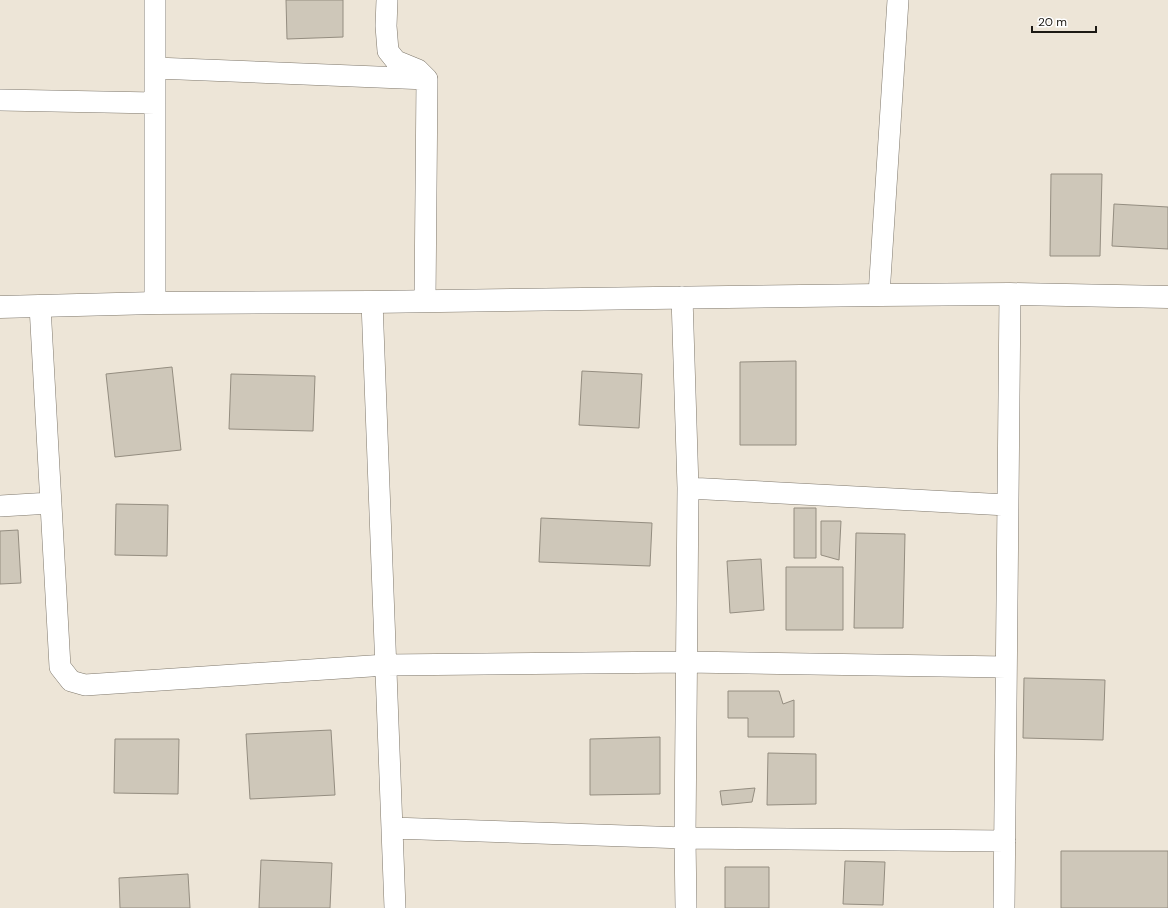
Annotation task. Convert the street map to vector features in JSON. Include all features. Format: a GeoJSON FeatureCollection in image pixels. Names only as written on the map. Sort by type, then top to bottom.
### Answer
{"type":"FeatureCollection","features":[{"type":"Feature","properties":{"kind":"street"},"geometry":{"type":"LineString","coordinates":[[155,0],[155,303]]}},
{"type":"Feature","properties":{"kind":"street"},"geometry":{"type":"LineString","coordinates":[[387,0],[386,26],[388,51],[396,61],[418,70],[427,79],[425,301]]}},
{"type":"Feature","properties":{"kind":"street"},"geometry":{"type":"LineString","coordinates":[[879,295],[898,0]]}},
{"type":"Feature","properties":{"kind":"street"},"geometry":{"type":"LineString","coordinates":[[155,68],[427,79]]}},
{"type":"Feature","properties":{"kind":"street"},"geometry":{"type":"LineString","coordinates":[[0,100],[155,103]]}},
{"type":"Feature","properties":{"kind":"street"},"geometry":{"type":"LineString","coordinates":[[1004,908],[1010,294]]}},
{"type":"Feature","properties":{"kind":"street"},"geometry":{"type":"LineString","coordinates":[[0,307],[155,303],[372,302],[879,295],[1010,294],[1168,297]]}},
{"type":"Feature","properties":{"kind":"street"},"geometry":{"type":"LineString","coordinates":[[682,297],[688,488],[685,838],[686,908]]}},
{"type":"Feature","properties":{"kind":"street"},"geometry":{"type":"LineString","coordinates":[[372,302],[395,908]]}},
{"type":"Feature","properties":{"kind":"street"},"geometry":{"type":"LineString","coordinates":[[40,306],[60,667],[71,681],[85,685],[386,665],[686,662],[1006,666]]}},
{"type":"Feature","properties":{"kind":"street"},"geometry":{"type":"LineString","coordinates":[[688,488],[1008,505]]}},
{"type":"Feature","properties":{"kind":"street"},"geometry":{"type":"LineString","coordinates":[[0,506],[51,504]]}},
{"type":"Feature","properties":{"kind":"street"},"geometry":{"type":"LineString","coordinates":[[392,828],[685,838],[1004,841]]}},
{"type":"Feature","properties":{"kind":"building"},"geometry":{"type":"Polygon","coordinates":[[[286,0],[343,0],[343,37],[287,39],[286,0]]]}},
{"type":"Feature","properties":{"kind":"building"},"geometry":{"type":"Polygon","coordinates":[[[1051,174],[1102,174],[1100,256],[1050,256],[1051,174]]]}},
{"type":"Feature","properties":{"kind":"building"},"geometry":{"type":"Polygon","coordinates":[[[1114,204],[1168,207],[1168,249],[1112,246],[1114,204]]]}},
{"type":"Feature","properties":{"kind":"building"},"geometry":{"type":"Polygon","coordinates":[[[796,361],[796,445],[740,445],[740,362],[796,361]]]}},
{"type":"Feature","properties":{"kind":"building"},"geometry":{"type":"Polygon","coordinates":[[[172,367],[181,450],[115,457],[106,374],[172,367]]]}},
{"type":"Feature","properties":{"kind":"building"},"geometry":{"type":"Polygon","coordinates":[[[582,371],[642,374],[639,428],[579,425],[582,371]]]}},
{"type":"Feature","properties":{"kind":"building"},"geometry":{"type":"Polygon","coordinates":[[[231,374],[315,376],[313,431],[229,429],[231,374]]]}},
{"type":"Feature","properties":{"kind":"building"},"geometry":{"type":"Polygon","coordinates":[[[116,504],[168,505],[167,556],[115,555],[116,504]]]}},
{"type":"Feature","properties":{"kind":"building"},"geometry":{"type":"Polygon","coordinates":[[[794,508],[816,508],[816,558],[794,558],[794,508]]]}},
{"type":"Feature","properties":{"kind":"building"},"geometry":{"type":"Polygon","coordinates":[[[541,518],[652,523],[650,566],[539,562],[541,518]]]}},
{"type":"Feature","properties":{"kind":"building"},"geometry":{"type":"Polygon","coordinates":[[[821,521],[841,521],[839,560],[821,555],[821,521]]]}},
{"type":"Feature","properties":{"kind":"building"},"geometry":{"type":"Polygon","coordinates":[[[18,530],[21,583],[0,584],[0,531],[18,530]]]}},
{"type":"Feature","properties":{"kind":"building"},"geometry":{"type":"Polygon","coordinates":[[[856,533],[905,534],[903,628],[854,628],[856,533]]]}},
{"type":"Feature","properties":{"kind":"building"},"geometry":{"type":"Polygon","coordinates":[[[761,559],[764,610],[730,613],[727,561],[761,559]]]}},
{"type":"Feature","properties":{"kind":"building"},"geometry":{"type":"Polygon","coordinates":[[[786,567],[843,567],[843,630],[786,630],[786,567]]]}},
{"type":"Feature","properties":{"kind":"building"},"geometry":{"type":"Polygon","coordinates":[[[1024,678],[1105,680],[1103,740],[1023,738],[1024,678]]]}},
{"type":"Feature","properties":{"kind":"building"},"geometry":{"type":"Polygon","coordinates":[[[728,691],[779,691],[783,704],[794,700],[794,737],[748,737],[748,718],[728,718],[728,691]]]}},
{"type":"Feature","properties":{"kind":"building"},"geometry":{"type":"Polygon","coordinates":[[[331,730],[335,795],[250,799],[246,734],[331,730]]]}},
{"type":"Feature","properties":{"kind":"building"},"geometry":{"type":"Polygon","coordinates":[[[660,737],[660,794],[590,795],[590,739],[660,737]]]}},
{"type":"Feature","properties":{"kind":"building"},"geometry":{"type":"Polygon","coordinates":[[[115,739],[179,739],[178,794],[114,793],[115,739]]]}},
{"type":"Feature","properties":{"kind":"building"},"geometry":{"type":"Polygon","coordinates":[[[768,753],[816,754],[816,804],[767,805],[768,753]]]}},
{"type":"Feature","properties":{"kind":"building"},"geometry":{"type":"Polygon","coordinates":[[[755,788],[752,802],[722,805],[720,791],[755,788]]]}},
{"type":"Feature","properties":{"kind":"building"},"geometry":{"type":"Polygon","coordinates":[[[1061,851],[1168,851],[1168,908],[1061,908],[1061,851]]]}},
{"type":"Feature","properties":{"kind":"building"},"geometry":{"type":"Polygon","coordinates":[[[261,860],[332,863],[330,908],[259,908],[261,860]]]}},
{"type":"Feature","properties":{"kind":"building"},"geometry":{"type":"Polygon","coordinates":[[[845,861],[885,862],[883,905],[843,904],[845,861]]]}},
{"type":"Feature","properties":{"kind":"building"},"geometry":{"type":"Polygon","coordinates":[[[725,867],[769,867],[769,908],[725,908],[725,867]]]}},
{"type":"Feature","properties":{"kind":"building"},"geometry":{"type":"Polygon","coordinates":[[[188,874],[190,908],[120,908],[119,878],[188,874]]]}}]}
